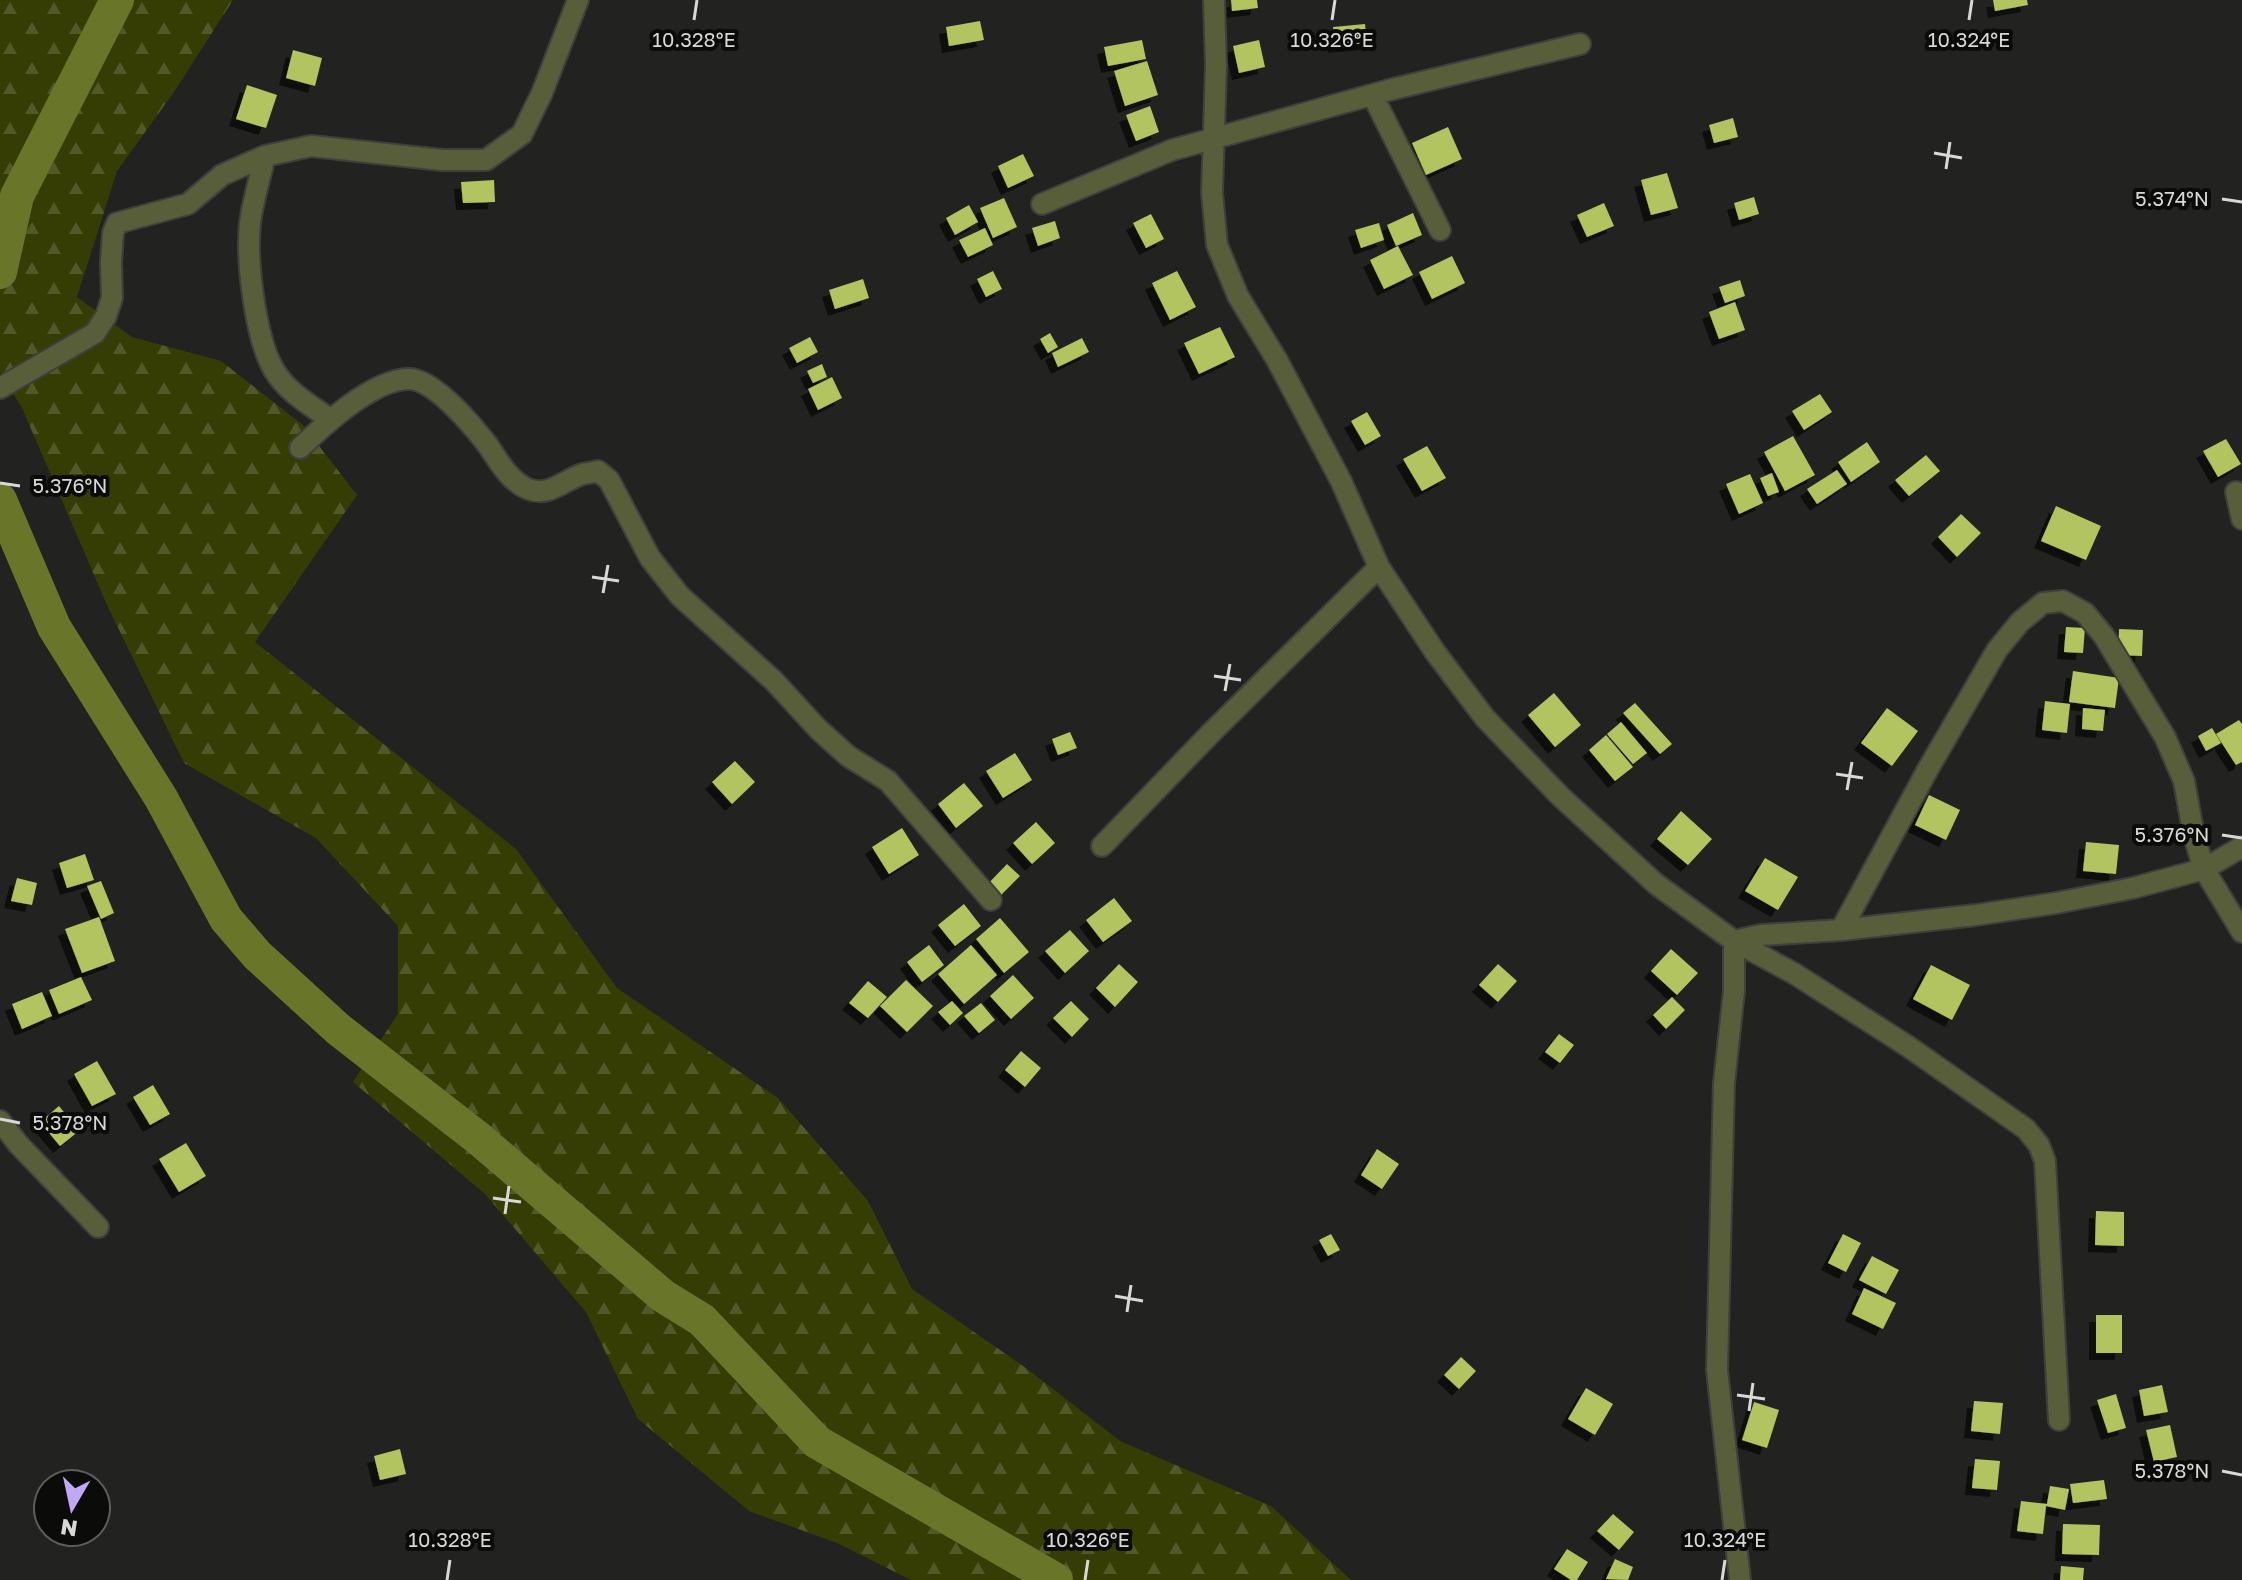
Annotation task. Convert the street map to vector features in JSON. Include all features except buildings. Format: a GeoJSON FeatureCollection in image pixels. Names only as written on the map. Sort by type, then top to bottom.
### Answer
{"type":"FeatureCollection","features":[{"type":"Feature","properties":{"kind":"street"},"geometry":{"type":"LineString","coordinates":[[0,388],[95,333],[106,316],[112,298],[111,262],[113,233],[117,223],[188,204],[222,175],[265,156],[311,146],[442,160],[486,160],[522,134],[542,93],[578,0]]}},
{"type":"Feature","properties":{"kind":"street"},"geometry":{"type":"LineString","coordinates":[[1214,0],[1216,66],[1212,193],[1217,245],[1238,296],[1277,360],[1341,481],[1379,567],[1435,652],[1485,718],[1561,797],[1656,884],[1734,941],[1795,974],[1909,1047],[2026,1129],[2039,1145],[2045,1161],[2059,1420]]}},
{"type":"Feature","properties":{"kind":"street"},"geometry":{"type":"LineString","coordinates":[[1042,204],[1172,150],[1393,89],[1580,44]]}},
{"type":"Feature","properties":{"kind":"street"},"geometry":{"type":"LineString","coordinates":[[1373,96],[1440,230]]}},
{"type":"Feature","properties":{"kind":"street"},"geometry":{"type":"LineString","coordinates":[[265,156],[250,223],[251,273],[257,318],[274,370],[301,399],[330,419]]}},
{"type":"Feature","properties":{"kind":"street"},"geometry":{"type":"LineString","coordinates":[[300,448],[330,419],[381,387],[409,379],[431,387],[473,426],[512,479],[530,490],[552,491],[580,475],[598,471],[609,480],[650,558],[680,596],[774,681],[848,756],[888,781],[991,900]]}},
{"type":"Feature","properties":{"kind":"street"},"geometry":{"type":"LineString","coordinates":[[2236,492],[2242,519]]}},
{"type":"Feature","properties":{"kind":"street"},"geometry":{"type":"LineString","coordinates":[[1102,846],[1379,567]]}},
{"type":"Feature","properties":{"kind":"street"},"geometry":{"type":"LineString","coordinates":[[1841,930],[1921,781],[1997,650],[2020,622],[2043,603],[2063,601],[2085,613],[2104,636],[2165,737],[2184,781],[2194,836],[2204,869],[2242,932]]}},
{"type":"Feature","properties":{"kind":"street"},"geometry":{"type":"LineString","coordinates":[[1734,941],[1761,935],[1841,930],[2056,903],[2133,888],[2204,869],[2242,847]]}},
{"type":"Feature","properties":{"kind":"street"},"geometry":{"type":"LineString","coordinates":[[1734,941],[1734,991],[1724,1083],[1717,1370],[1740,1580]]}},
{"type":"Feature","properties":{"kind":"street"},"geometry":{"type":"LineString","coordinates":[[0,1121],[98,1227]]}},
{"type":"Feature","properties":{"kind":"green space"},"geometry":{"type":"Polygon","coordinates":[[[0,0],[233,0],[174,92],[117,171],[77,297],[132,337],[221,361],[303,425],[357,495],[255,642],[516,849],[617,988],[778,1098],[868,1201],[912,1289],[1026,1368],[1120,1441],[1271,1506],[1351,1580],[911,1580],[837,1543],[749,1511],[638,1419],[586,1312],[485,1194],[353,1082],[398,1014],[398,926],[316,838],[184,763],[107,605],[22,408],[0,372],[0,0]]]}},
{"type":"Feature","properties":{"kind":"waterway"},"geometry":{"type":"LineString","coordinates":[[0,272],[17,196],[117,0]]}},
{"type":"Feature","properties":{"kind":"waterway"},"geometry":{"type":"LineString","coordinates":[[0,500],[54,627],[161,798],[226,919],[257,955],[338,1029],[478,1138],[663,1296],[702,1320],[817,1442],[1056,1580]]}}]}
